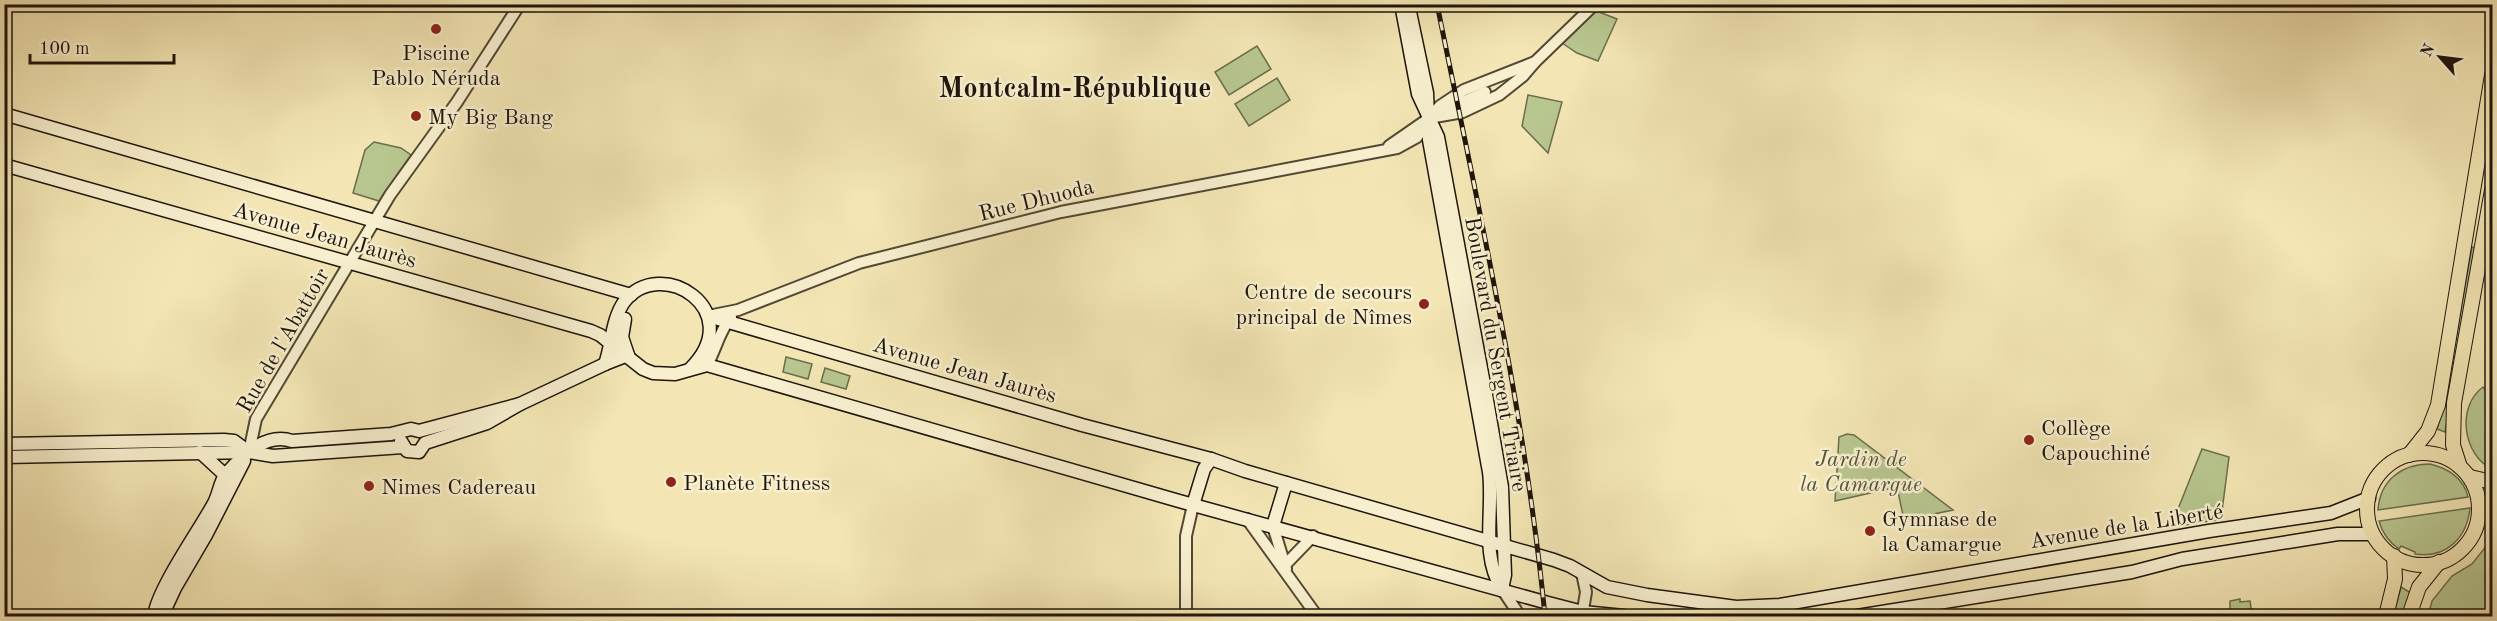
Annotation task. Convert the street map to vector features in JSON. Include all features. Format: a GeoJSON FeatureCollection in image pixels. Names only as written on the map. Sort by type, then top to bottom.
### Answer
{"type":"FeatureCollection","features":[{"type":"Feature","properties":{"kind":"main road","name":"Boulevard du Sergent Triaire"},"geometry":{"type":"LineString","coordinates":[[1401,4],[1418,94],[1437,133],[1476,368],[1491,486],[1490,542],[1493,575],[1502,589]]}},
{"type":"Feature","properties":{"kind":"main road","name":"Boulevard du Sergent Triaire"},"geometry":{"type":"LineString","coordinates":[[1409,4],[1427,93],[1429,118]]}},
{"type":"Feature","properties":{"kind":"main road"},"geometry":{"type":"LineString","coordinates":[[2409,455],[2428,431],[2438,405],[2493,75]]}},
{"type":"Feature","properties":{"kind":"main road","name":"Avenue Jean Jaurès"},"geometry":{"type":"LineString","coordinates":[[4,114],[631,296]]}},
{"type":"Feature","properties":{"kind":"main road","name":"Avenue Jean Jaurès"},"geometry":{"type":"LineString","coordinates":[[4,165],[591,331],[628,355]]}},
{"type":"Feature","properties":{"kind":"main road"},"geometry":{"type":"LineString","coordinates":[[2475,528],[2479,502],[2453,445],[2454,403],[2493,190]]}},
{"type":"Feature","properties":{"kind":"main road"},"geometry":{"type":"LineString","coordinates":[[605,363],[617,315],[631,296],[649,288],[665,285],[685,290],[703,305],[708,316],[710,334],[708,345],[687,371]]}},
{"type":"Feature","properties":{"kind":"main road"},"geometry":{"type":"LineString","coordinates":[[649,288],[628,309],[623,322],[622,337],[628,355],[643,369],[653,373],[675,374],[707,365],[1193,505],[1502,589],[1583,614],[1624,616]]}},
{"type":"Feature","properties":{"kind":"main road","name":"Avenue Jean Jaurès"},"geometry":{"type":"LineString","coordinates":[[708,316],[1037,412],[1211,459],[1504,547]]}},
{"type":"Feature","properties":{"kind":"main road"},"geometry":{"type":"LineString","coordinates":[[422,437],[520,404],[605,363],[628,355]]}},
{"type":"Feature","properties":{"kind":"main road","name":"Boulevard du Sergent Triaire"},"geometry":{"type":"LineString","coordinates":[[1476,368],[1502,487],[1505,575],[1502,589]]}},
{"type":"Feature","properties":{"kind":"main road"},"geometry":{"type":"LineString","coordinates":[[154,616],[168,582],[219,494],[225,475],[249,452],[285,445],[292,441],[405,433],[411,429],[422,437]]}},
{"type":"Feature","properties":{"kind":"main road"},"geometry":{"type":"LineString","coordinates":[[405,433],[402,439],[403,447],[407,451],[416,453],[422,449],[422,437]]}},
{"type":"Feature","properties":{"kind":"main road"},"geometry":{"type":"LineString","coordinates":[[4,444],[224,440],[234,441],[249,452]]}},
{"type":"Feature","properties":{"kind":"main road"},"geometry":{"type":"LineString","coordinates":[[4,457],[201,452],[249,452],[273,456],[403,447]]}},
{"type":"Feature","properties":{"kind":"main road"},"geometry":{"type":"LineString","coordinates":[[201,452],[225,475]]}},
{"type":"Feature","properties":{"kind":"main road"},"geometry":{"type":"LineString","coordinates":[[162,616],[249,452]]}},
{"type":"Feature","properties":{"kind":"main road"},"geometry":{"type":"LineString","coordinates":[[2439,562],[2414,564],[2394,556],[2373,534],[2368,518],[2368,498],[2381,473],[2396,460],[2409,455],[2436,454],[2449,459],[2465,472],[2493,482]]}},
{"type":"Feature","properties":{"kind":"main road"},"geometry":{"type":"LineString","coordinates":[[1193,505],[1204,469],[1211,459]]}},
{"type":"Feature","properties":{"kind":"main road"},"geometry":{"type":"LineString","coordinates":[[1273,526],[1286,483]]}},
{"type":"Feature","properties":{"kind":"main road","name":"Avenue de la Liberté"},"geometry":{"type":"LineString","coordinates":[[1504,547],[1554,560],[1607,587],[1736,607],[1780,605],[2209,531],[2331,513],[2368,498]]}},
{"type":"Feature","properties":{"kind":"main road"},"geometry":{"type":"LineString","coordinates":[[2409,616],[2419,587],[2439,562],[2459,551],[2475,528],[2493,512]]}},
{"type":"Feature","properties":{"kind":"main road","name":"Avenue de la Liberté"},"geometry":{"type":"LineString","coordinates":[[1857,616],[2132,572],[2182,559],[2338,534],[2373,534]]}},
{"type":"Feature","properties":{"kind":"main road"},"geometry":{"type":"LineString","coordinates":[[2386,616],[2395,579],[2394,556]]}},
{"type":"Feature","properties":{"kind":"street","name":"Rue de l'Abattoir"},"geometry":{"type":"LineString","coordinates":[[249,452],[256,419],[390,195],[457,102],[520,4]]}},
{"type":"Feature","properties":{"kind":"street"},"geometry":{"type":"LineString","coordinates":[[1485,97],[1499,94],[1523,76],[1595,4]]}},
{"type":"Feature","properties":{"kind":"street"},"geometry":{"type":"LineString","coordinates":[[1429,118],[1463,112],[1520,68],[1535,62]]}},
{"type":"Feature","properties":{"kind":"street","name":"Rue Dhuoda"},"geometry":{"type":"LineString","coordinates":[[708,316],[738,310],[859,263],[1061,212],[1382,152],[1464,90],[1520,68]]}},
{"type":"Feature","properties":{"kind":"street"},"geometry":{"type":"LineString","coordinates":[[707,365],[728,321],[738,310]]}},
{"type":"Feature","properties":{"kind":"street"},"geometry":{"type":"LineString","coordinates":[[1186,616],[1186,536],[1193,505]]}},
{"type":"Feature","properties":{"kind":"street"},"geometry":{"type":"LineString","coordinates":[[1247,519],[1317,616]]}},
{"type":"Feature","properties":{"kind":"street"},"geometry":{"type":"LineString","coordinates":[[1273,526],[1286,570]]}},
{"type":"Feature","properties":{"kind":"street"},"geometry":{"type":"LineString","coordinates":[[1286,570],[1313,536]]}},
{"type":"Feature","properties":{"kind":"street"},"geometry":{"type":"LineString","coordinates":[[1582,573],[1586,592],[1583,614]]}},
{"type":"Feature","properties":{"kind":"street"},"geometry":{"type":"LineString","coordinates":[[1502,589],[1518,616]]}},
{"type":"Feature","properties":{"kind":"green space"},"geometry":{"type":"Polygon","coordinates":[[[1594,10],[1617,19],[1598,61],[1577,53],[1562,43],[1594,10]]]}},
{"type":"Feature","properties":{"kind":"green space"},"geometry":{"type":"Polygon","coordinates":[[[1257,46],[1271,69],[1229,95],[1215,72],[1257,46]]]}},
{"type":"Feature","properties":{"kind":"green space"},"geometry":{"type":"Polygon","coordinates":[[[1277,78],[1290,100],[1249,126],[1235,104],[1277,78]]]}},
{"type":"Feature","properties":{"kind":"green space"},"geometry":{"type":"Polygon","coordinates":[[[1528,95],[1562,102],[1548,153],[1522,126],[1528,95]]]}},
{"type":"Feature","properties":{"kind":"green space"},"geometry":{"type":"Polygon","coordinates":[[[374,142],[401,148],[411,155],[379,201],[353,193],[365,150],[374,142]]]}},
{"type":"Feature","properties":{"kind":"green space"},"geometry":{"type":"Polygon","coordinates":[[[2472,247],[2478,248],[2445,432],[2437,429],[2444,405],[2472,247]]]}},
{"type":"Feature","properties":{"kind":"green space"},"geometry":{"type":"Polygon","coordinates":[[[786,357],[812,364],[808,379],[783,372],[786,357]]]}},
{"type":"Feature","properties":{"kind":"green space"},"geometry":{"type":"Polygon","coordinates":[[[825,368],[850,376],[846,389],[821,382],[825,368]]]}},
{"type":"Feature","properties":{"kind":"green space"},"geometry":{"type":"Polygon","coordinates":[[[2483,387],[2492,399],[2492,469],[2475,453],[2466,430],[2469,406],[2474,396],[2483,387]]]}},
{"type":"Feature","properties":{"kind":"green space","name":"Jardin de la Camargue"},"geometry":{"type":"Polygon","coordinates":[[[1847,434],[1854,435],[1953,510],[1904,520],[1897,487],[1835,501],[1839,437],[1847,434]]]}},
{"type":"Feature","properties":{"kind":"green space"},"geometry":{"type":"Polygon","coordinates":[[[2202,449],[2229,457],[2221,519],[2185,525],[2178,509],[2202,449]]]}},
{"type":"Feature","properties":{"kind":"green space"},"geometry":{"type":"Polygon","coordinates":[[[2430,464],[2443,468],[2459,479],[2468,497],[2378,510],[2383,490],[2394,476],[2410,467],[2430,464]]]}},
{"type":"Feature","properties":{"kind":"green space"},"geometry":{"type":"Polygon","coordinates":[[[2470,508],[2464,529],[2453,544],[2445,550],[2426,555],[2415,554],[2401,546],[2399,549],[2386,537],[2379,521],[2470,508]]]}},
{"type":"Feature","properties":{"kind":"green space"},"geometry":{"type":"Polygon","coordinates":[[[2492,539],[2492,616],[2428,616],[2432,601],[2452,576],[2472,564],[2492,539]]]}},
{"type":"Feature","properties":{"kind":"green space"},"geometry":{"type":"Polygon","coordinates":[[[2401,587],[2411,593],[2403,616],[2393,616],[2401,587]]]}},
{"type":"Feature","properties":{"kind":"green space"},"geometry":{"type":"Polygon","coordinates":[[[2240,599],[2240,602],[2250,601],[2252,614],[2230,616],[2230,601],[2240,599]]]}},
{"type":"Feature","properties":{"kind":"railway"},"geometry":{"type":"LineString","coordinates":[[1437,4],[1513,386],[1545,616]]}},
{"type":"Feature","properties":{"kind":"place","name":"Piscine Pablo Néruda"},"geometry":{"type":"Point","coordinates":[436,29]}},
{"type":"Feature","properties":{"kind":"place","name":"My Big Bang"},"geometry":{"type":"Point","coordinates":[416,116]}},
{"type":"Feature","properties":{"kind":"place","name":"Centre de secours principal de Nîmes"},"geometry":{"type":"Point","coordinates":[1424,304]}},
{"type":"Feature","properties":{"kind":"place","name":"Collège Capouchiné"},"geometry":{"type":"Point","coordinates":[2029,440]}},
{"type":"Feature","properties":{"kind":"place","name":"Planète Fitness"},"geometry":{"type":"Point","coordinates":[671,482]}},
{"type":"Feature","properties":{"kind":"place","name":"Nimes Cadereau"},"geometry":{"type":"Point","coordinates":[369,486]}},
{"type":"Feature","properties":{"kind":"place","name":"Gymnase de la Camargue"},"geometry":{"type":"Point","coordinates":[1870,531]}},
{"type":"Feature","properties":{"kind":"district","name":"Montcalm-République"},"geometry":{"type":"Point","coordinates":[1075,87]}}]}
